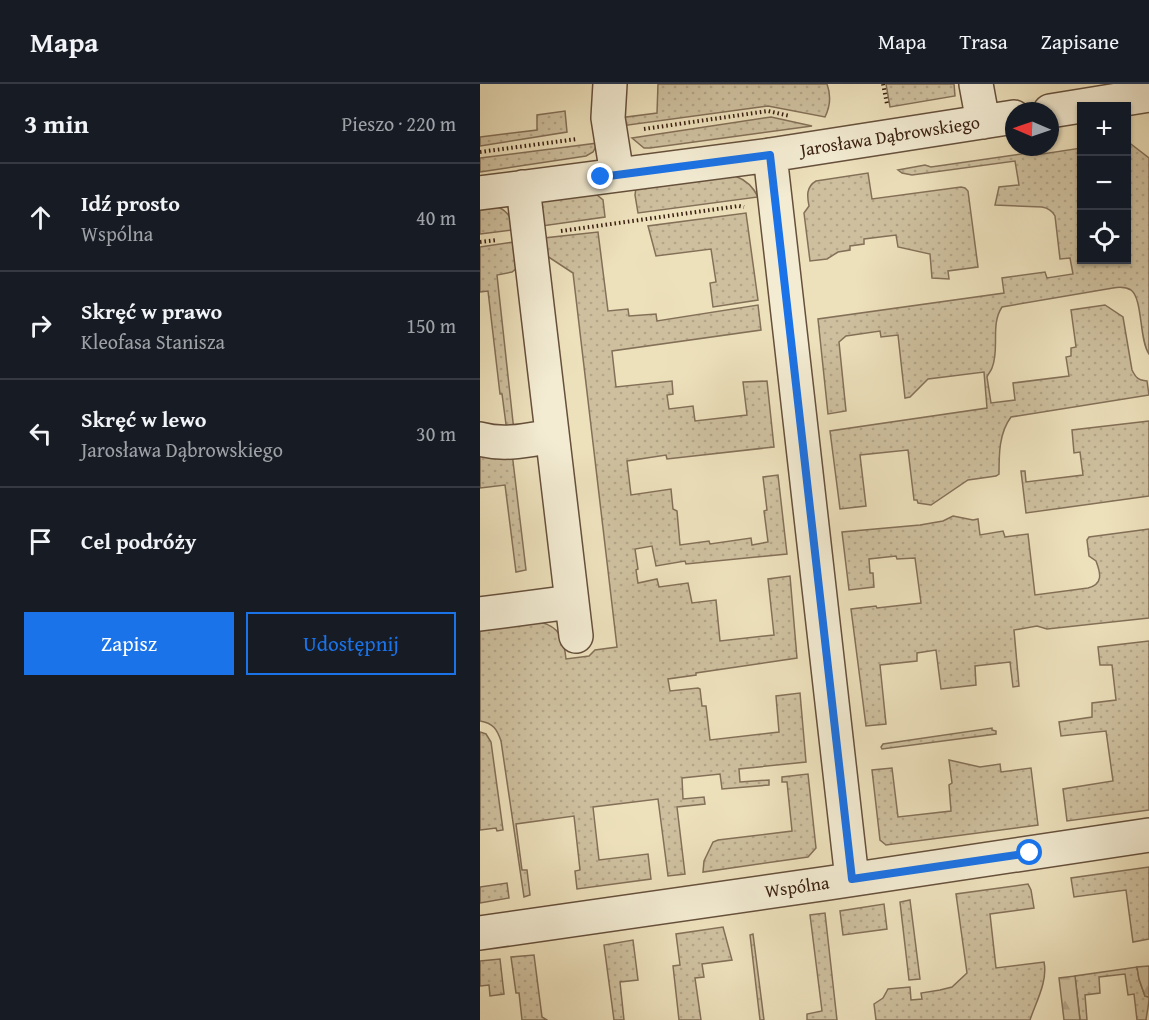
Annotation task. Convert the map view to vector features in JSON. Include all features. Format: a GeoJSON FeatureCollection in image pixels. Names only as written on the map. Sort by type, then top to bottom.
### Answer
{"type":"FeatureCollection","features":[{"type":"Feature","properties":{"kind":"street"},"geometry":{"type":"LineString","coordinates":[[609,84],[608,118],[617,175]]}},
{"type":"Feature","properties":{"kind":"street"},"geometry":{"type":"LineString","coordinates":[[976,84],[999,119]]}},
{"type":"Feature","properties":{"kind":"street"},"geometry":{"type":"LineString","coordinates":[[1059,110],[1149,95]]}},
{"type":"Feature","properties":{"kind":"street","name":"Jarosława Dąbrowskiego"},"geometry":{"type":"LineString","coordinates":[[480,193],[770,155],[999,119]]}},
{"type":"Feature","properties":{"kind":"street"},"geometry":{"type":"LineString","coordinates":[[770,155],[852,879]]}},
{"type":"Feature","properties":{"kind":"street"},"geometry":{"type":"LineString","coordinates":[[524,187],[576,636]]}},
{"type":"Feature","properties":{"kind":"street"},"geometry":{"type":"LineString","coordinates":[[480,439],[508,442],[552,436]]}},
{"type":"Feature","properties":{"kind":"street"},"geometry":{"type":"LineString","coordinates":[[480,614],[571,602]]}},
{"type":"Feature","properties":{"kind":"street","name":"Wspólna"},"geometry":{"type":"LineString","coordinates":[[480,933],[1149,835]]}},
{"type":"Feature","properties":{"kind":"path"},"geometry":{"type":"LineString","coordinates":[[480,152],[768,111],[799,118]]}},
{"type":"Feature","properties":{"kind":"path"},"geometry":{"type":"LineString","coordinates":[[480,242],[740,206],[751,210]]}},
{"type":"Feature","properties":{"kind":"green space"},"geometry":{"type":"Polygon","coordinates":[[[658,84],[827,84],[829,101],[825,117],[768,106],[621,126],[619,118],[657,113],[658,84]]]}},
{"type":"Feature","properties":{"kind":"green space"},"geometry":{"type":"Polygon","coordinates":[[[886,84],[954,84],[955,96],[890,107],[886,84]]]}},
{"type":"Feature","properties":{"kind":"green space"},"geometry":{"type":"Polygon","coordinates":[[[565,111],[567,132],[480,146],[480,137],[537,130],[537,115],[565,111]]]}},
{"type":"Feature","properties":{"kind":"green space"},"geometry":{"type":"Polygon","coordinates":[[[771,117],[812,126],[650,148],[644,148],[632,138],[771,117]]]}},
{"type":"Feature","properties":{"kind":"green space"},"geometry":{"type":"Polygon","coordinates":[[[598,143],[593,152],[586,156],[480,172],[480,158],[598,143]]]}},
{"type":"Feature","properties":{"kind":"green space"},"geometry":{"type":"Polygon","coordinates":[[[1131,144],[1149,158],[1149,354],[1135,295],[1127,288],[1113,288],[1002,307],[996,321],[994,361],[987,377],[991,403],[1015,400],[1013,383],[1069,376],[1066,357],[1071,356],[1071,348],[1076,347],[1071,310],[1105,305],[1123,317],[1132,370],[1138,378],[1147,381],[1149,395],[1011,417],[1002,437],[999,474],[968,480],[931,505],[914,500],[908,450],[860,455],[866,506],[840,509],[830,431],[987,408],[984,372],[928,379],[910,397],[905,398],[898,335],[881,337],[880,331],[846,336],[839,342],[846,411],[828,414],[818,319],[1004,293],[1002,278],[1045,272],[1047,278],[1073,274],[1070,258],[1060,259],[1055,216],[1051,211],[1042,207],[995,205],[999,187],[1019,185],[1015,161],[912,175],[898,170],[1007,156],[1059,156],[1059,151],[1077,149],[1077,264],[1131,264],[1131,144]]]}},
{"type":"Feature","properties":{"kind":"green space"},"geometry":{"type":"Polygon","coordinates":[[[868,173],[872,199],[965,188],[968,191],[978,267],[948,271],[949,279],[932,278],[930,254],[898,247],[896,235],[864,239],[864,244],[850,246],[850,250],[838,252],[827,259],[810,261],[804,213],[809,206],[810,186],[816,181],[868,173]]]}},
{"type":"Feature","properties":{"kind":"green space"},"geometry":{"type":"Polygon","coordinates":[[[735,176],[749,184],[758,197],[638,213],[636,188],[735,176]]]}},
{"type":"Feature","properties":{"kind":"green space"},"geometry":{"type":"Polygon","coordinates":[[[596,194],[603,200],[605,217],[542,226],[538,201],[596,194]]]}},
{"type":"Feature","properties":{"kind":"green space"},"geometry":{"type":"Polygon","coordinates":[[[498,207],[509,216],[512,230],[480,234],[480,210],[498,207]]]}},
{"type":"Feature","properties":{"kind":"green space"},"geometry":{"type":"Polygon","coordinates":[[[746,213],[758,300],[713,307],[710,283],[716,282],[711,249],[656,256],[648,226],[746,213]]]}},
{"type":"Feature","properties":{"kind":"green space"},"geometry":{"type":"Polygon","coordinates":[[[598,232],[608,311],[628,309],[629,316],[656,314],[657,321],[758,305],[761,330],[612,351],[616,387],[672,381],[673,394],[667,395],[669,409],[693,406],[695,421],[747,415],[743,382],[767,381],[774,447],[667,459],[666,455],[627,461],[631,495],[671,489],[673,509],[677,511],[680,545],[709,541],[710,544],[751,538],[752,545],[768,542],[763,477],[778,475],[787,554],[686,564],[685,561],[656,566],[652,546],[635,549],[638,569],[636,570],[638,583],[657,579],[659,587],[688,583],[692,603],[716,600],[720,641],[774,635],[768,579],[790,576],[797,658],[668,679],[670,691],[700,689],[702,706],[706,706],[710,740],[779,732],[776,696],[800,693],[806,762],[739,769],[740,782],[769,780],[769,785],[722,789],[720,774],[682,778],[683,799],[704,797],[705,804],[677,807],[685,874],[668,876],[658,799],[593,807],[599,860],[648,854],[651,879],[577,889],[575,871],[580,870],[574,816],[516,824],[522,870],[527,870],[530,895],[524,897],[501,741],[494,727],[480,721],[480,629],[540,622],[547,624],[560,635],[566,659],[589,656],[595,650],[617,647],[573,273],[547,256],[544,238],[598,232]]]}},
{"type":"Feature","properties":{"kind":"green space"},"geometry":{"type":"Polygon","coordinates":[[[514,242],[517,268],[512,272],[497,275],[514,431],[507,432],[502,394],[500,394],[488,291],[480,292],[480,247],[514,242]]]}},
{"type":"Feature","properties":{"kind":"green space"},"geometry":{"type":"Polygon","coordinates":[[[1149,421],[1149,496],[1026,513],[1021,471],[1025,471],[1026,482],[1083,475],[1080,452],[1074,453],[1072,430],[1149,421]]]}},
{"type":"Feature","properties":{"kind":"green space"},"geometry":{"type":"Polygon","coordinates":[[[512,453],[526,570],[516,572],[505,485],[480,488],[480,456],[512,453]]]}},
{"type":"Feature","properties":{"kind":"green space"},"geometry":{"type":"Polygon","coordinates":[[[953,516],[978,519],[980,535],[1003,531],[1005,537],[1028,534],[1035,595],[1088,588],[1096,584],[1100,574],[1096,561],[1089,556],[1087,540],[1089,537],[1149,529],[1149,618],[1047,629],[1037,626],[1014,630],[1019,686],[1013,687],[1010,662],[975,666],[976,685],[941,689],[936,650],[917,653],[917,661],[880,665],[886,724],[866,726],[851,609],[921,603],[915,558],[897,559],[896,556],[869,559],[874,587],[849,590],[842,532],[920,525],[943,521],[953,516]]]}},
{"type":"Feature","properties":{"kind":"green space"},"geometry":{"type":"Polygon","coordinates":[[[1149,641],[1149,810],[1067,821],[1063,789],[1113,781],[1106,731],[1061,736],[1059,722],[1092,717],[1092,703],[1116,700],[1112,665],[1100,665],[1098,647],[1149,641]]]}},
{"type":"Feature","properties":{"kind":"green space"},"geometry":{"type":"Polygon","coordinates":[[[992,728],[996,734],[882,749],[881,747],[883,744],[992,728]]]}},
{"type":"Feature","properties":{"kind":"green space"},"geometry":{"type":"Polygon","coordinates":[[[480,732],[486,734],[491,742],[503,830],[497,831],[496,828],[480,830],[480,732]]]}},
{"type":"Feature","properties":{"kind":"green space"},"geometry":{"type":"Polygon","coordinates":[[[949,760],[980,767],[1000,764],[1001,772],[1031,768],[1038,825],[886,845],[880,840],[872,770],[892,768],[898,817],[951,811],[949,785],[952,783],[949,760]]]}},
{"type":"Feature","properties":{"kind":"green space"},"geometry":{"type":"Polygon","coordinates":[[[808,774],[816,848],[808,857],[703,872],[704,861],[713,842],[792,831],[787,782],[782,782],[782,777],[808,774]]]}},
{"type":"Feature","properties":{"kind":"green space"},"geometry":{"type":"Polygon","coordinates":[[[1149,867],[1149,939],[1133,942],[1126,890],[1074,897],[1071,878],[1149,867]]]}},
{"type":"Feature","properties":{"kind":"green space"},"geometry":{"type":"Polygon","coordinates":[[[507,883],[509,898],[480,903],[480,887],[507,883]]]}},
{"type":"Feature","properties":{"kind":"green space"},"geometry":{"type":"Polygon","coordinates":[[[1028,884],[1034,908],[990,914],[996,968],[1044,962],[1043,984],[1030,1020],[876,1020],[874,1004],[883,998],[888,989],[910,987],[911,1000],[922,999],[921,993],[952,987],[967,973],[956,894],[1028,884]]]}},
{"type":"Feature","properties":{"kind":"green space"},"geometry":{"type":"Polygon","coordinates":[[[910,900],[920,979],[909,980],[900,902],[910,900]]]}},
{"type":"Feature","properties":{"kind":"green space"},"geometry":{"type":"Polygon","coordinates":[[[884,904],[887,929],[843,935],[840,911],[884,904]]]}},
{"type":"Feature","properties":{"kind":"green space"},"geometry":{"type":"Polygon","coordinates":[[[825,913],[837,1020],[807,1020],[807,1014],[822,1011],[810,915],[825,913]]]}},
{"type":"Feature","properties":{"kind":"green space"},"geometry":{"type":"Polygon","coordinates":[[[723,927],[732,960],[702,964],[704,977],[695,978],[701,1020],[679,1020],[673,966],[680,965],[676,934],[723,927]]]}},
{"type":"Feature","properties":{"kind":"green space"},"geometry":{"type":"Polygon","coordinates":[[[753,934],[764,1020],[760,1020],[750,935],[753,934]]]}},
{"type":"Feature","properties":{"kind":"green space"},"geometry":{"type":"Polygon","coordinates":[[[633,940],[638,980],[620,982],[624,1020],[614,1020],[604,945],[633,940]]]}},
{"type":"Feature","properties":{"kind":"green space"},"geometry":{"type":"Polygon","coordinates":[[[534,955],[542,1017],[547,1020],[522,1020],[519,993],[516,993],[511,957],[534,955]]]}},
{"type":"Feature","properties":{"kind":"green space"},"geometry":{"type":"Polygon","coordinates":[[[500,959],[504,994],[490,996],[489,985],[480,986],[480,961],[500,959]]]}},
{"type":"Feature","properties":{"kind":"green space"},"geometry":{"type":"Polygon","coordinates":[[[1149,966],[1149,997],[1145,996],[1137,967],[1149,966]]]}},
{"type":"Feature","properties":{"kind":"green space"},"geometry":{"type":"Polygon","coordinates":[[[1137,967],[1145,996],[1149,997],[1146,1020],[1137,1020],[1134,994],[1128,995],[1125,974],[1099,977],[1100,993],[1085,995],[1087,1020],[1080,1020],[1075,976],[1137,967]]]}},
{"type":"Feature","properties":{"kind":"green space"},"geometry":{"type":"Polygon","coordinates":[[[1075,976],[1080,1020],[1064,1020],[1059,978],[1075,976]]]}},
{"type":"Feature","properties":{"kind":"route"},"geometry":{"type":"LineString","coordinates":[[601,177],[770,155],[852,879],[1030,853]]}}]}
